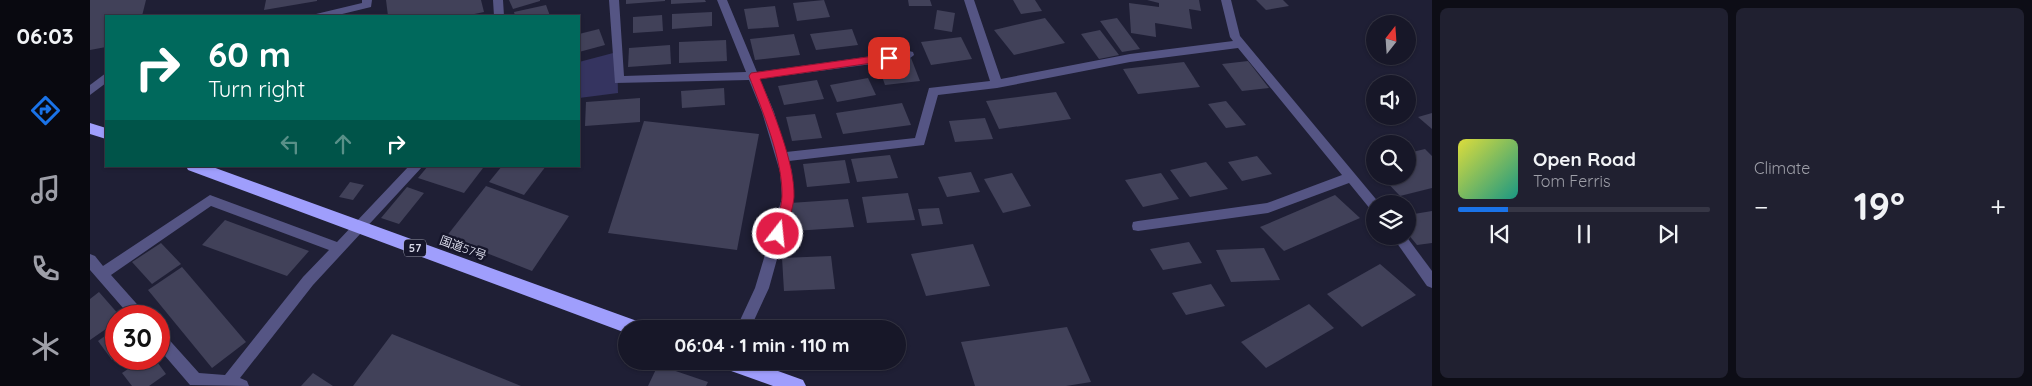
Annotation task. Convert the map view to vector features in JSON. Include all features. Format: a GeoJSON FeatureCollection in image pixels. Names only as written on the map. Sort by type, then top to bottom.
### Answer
{"type":"FeatureCollection","features":[{"type":"Feature","properties":{"kind":"highway"},"geometry":{"type":"LineString","coordinates":[[90,128],[105,134]]}},
{"type":"Feature","properties":{"kind":"highway","name":"国道57号"},"geometry":{"type":"LineString","coordinates":[[196,167],[618,322]]}},
{"type":"Feature","properties":{"kind":"highway"},"geometry":{"type":"LineString","coordinates":[[752,370],[796,386]]}},
{"type":"Feature","properties":{"kind":"street"},"geometry":{"type":"LineString","coordinates":[[324,15],[367,5],[367,0]]}},
{"type":"Feature","properties":{"kind":"street"},"geometry":{"type":"LineString","coordinates":[[498,0],[500,15]]}},
{"type":"Feature","properties":{"kind":"street"},"geometry":{"type":"LineString","coordinates":[[614,0],[619,80],[754,76],[909,55]]}},
{"type":"Feature","properties":{"kind":"street"},"geometry":{"type":"LineString","coordinates":[[722,0],[754,76],[786,172],[788,198],[762,288],[747,320]]}},
{"type":"Feature","properties":{"kind":"street"},"geometry":{"type":"LineString","coordinates":[[969,0],[997,84]]}},
{"type":"Feature","properties":{"kind":"street"},"geometry":{"type":"LineString","coordinates":[[1226,0],[1235,37],[1366,195]]}},
{"type":"Feature","properties":{"kind":"street"},"geometry":{"type":"LineString","coordinates":[[781,157],[920,142],[934,91],[997,84],[1130,58],[1241,44]]}},
{"type":"Feature","properties":{"kind":"street"},"geometry":{"type":"LineString","coordinates":[[90,91],[105,78]]}},
{"type":"Feature","properties":{"kind":"street"},"geometry":{"type":"LineString","coordinates":[[170,352],[195,380],[235,384],[308,281],[416,167]]}},
{"type":"Feature","properties":{"kind":"street"},"geometry":{"type":"LineString","coordinates":[[1138,226],[1268,208],[1351,177]]}},
{"type":"Feature","properties":{"kind":"street"},"geometry":{"type":"LineString","coordinates":[[102,274],[210,200],[338,248]]}},
{"type":"Feature","properties":{"kind":"street"},"geometry":{"type":"LineString","coordinates":[[1405,245],[1432,282]]}},
{"type":"Feature","properties":{"kind":"street"},"geometry":{"type":"LineString","coordinates":[[90,260],[129,305]]}},
{"type":"Feature","properties":{"kind":"shaded area"},"geometry":{"type":"Polygon","coordinates":[[[617,52],[618,93],[580,98],[580,62],[617,52]]]}},
{"type":"Feature","properties":{"kind":"building"},"geometry":{"type":"Polygon","coordinates":[[[90,0],[146,0],[142,15],[105,15],[105,47],[90,50],[90,0]]]}},
{"type":"Feature","properties":{"kind":"building"},"geometry":{"type":"Polygon","coordinates":[[[266,0],[317,0],[317,1],[264,10],[266,0]]]}},
{"type":"Feature","properties":{"kind":"building"},"geometry":{"type":"Polygon","coordinates":[[[386,0],[481,0],[484,12],[470,15],[388,15],[386,0]]]}},
{"type":"Feature","properties":{"kind":"building"},"geometry":{"type":"Polygon","coordinates":[[[509,0],[540,0],[540,1],[513,9],[509,0]]]}},
{"type":"Feature","properties":{"kind":"building"},"geometry":{"type":"Polygon","coordinates":[[[626,0],[665,0],[665,1],[626,4],[626,0]]]}},
{"type":"Feature","properties":{"kind":"building"},"geometry":{"type":"Polygon","coordinates":[[[671,0],[705,0],[706,2],[671,4],[671,0]]]}},
{"type":"Feature","properties":{"kind":"building"},"geometry":{"type":"Polygon","coordinates":[[[824,0],[830,17],[797,21],[793,3],[824,0]]]}},
{"type":"Feature","properties":{"kind":"building"},"geometry":{"type":"Polygon","coordinates":[[[908,0],[930,0],[932,6],[909,6],[908,0]]]}},
{"type":"Feature","properties":{"kind":"building"},"geometry":{"type":"Polygon","coordinates":[[[1013,0],[1035,0],[1042,11],[1021,14],[1013,0]]]}},
{"type":"Feature","properties":{"kind":"building"},"geometry":{"type":"Polygon","coordinates":[[[1147,0],[1199,0],[1201,11],[1189,9],[1192,29],[1155,23],[1156,37],[1131,33],[1129,3],[1159,7],[1159,3],[1147,0]]]}},
{"type":"Feature","properties":{"kind":"building"},"geometry":{"type":"Polygon","coordinates":[[[1256,0],[1283,0],[1289,6],[1266,10],[1256,0]]]}},
{"type":"Feature","properties":{"kind":"building"},"geometry":{"type":"Polygon","coordinates":[[[546,5],[550,15],[515,15],[514,12],[546,5]]]}},
{"type":"Feature","properties":{"kind":"building"},"geometry":{"type":"Polygon","coordinates":[[[775,6],[779,27],[748,29],[744,9],[775,6]]]}},
{"type":"Feature","properties":{"kind":"building"},"geometry":{"type":"Polygon","coordinates":[[[937,10],[955,13],[952,32],[934,29],[937,10]]]}},
{"type":"Feature","properties":{"kind":"building"},"geometry":{"type":"Polygon","coordinates":[[[712,12],[712,26],[672,29],[672,14],[712,12]]]}},
{"type":"Feature","properties":{"kind":"building"},"geometry":{"type":"Polygon","coordinates":[[[662,15],[663,31],[633,33],[633,17],[662,15]]]}},
{"type":"Feature","properties":{"kind":"building"},"geometry":{"type":"Polygon","coordinates":[[[1045,18],[1065,43],[1014,55],[994,30],[1045,18]]]}},
{"type":"Feature","properties":{"kind":"building"},"geometry":{"type":"Polygon","coordinates":[[[1117,18],[1140,49],[1122,52],[1100,21],[1117,18]]]}},
{"type":"Feature","properties":{"kind":"building"},"geometry":{"type":"Polygon","coordinates":[[[599,29],[605,45],[580,52],[580,34],[599,29]]]}},
{"type":"Feature","properties":{"kind":"building"},"geometry":{"type":"Polygon","coordinates":[[[852,29],[858,45],[816,50],[810,34],[852,29]]]}},
{"type":"Feature","properties":{"kind":"building"},"geometry":{"type":"Polygon","coordinates":[[[1100,30],[1119,55],[1099,59],[1081,34],[1100,30]]]}},
{"type":"Feature","properties":{"kind":"building"},"geometry":{"type":"Polygon","coordinates":[[[794,34],[800,55],[755,60],[750,39],[794,34]]]}},
{"type":"Feature","properties":{"kind":"building"},"geometry":{"type":"Polygon","coordinates":[[[961,37],[972,59],[931,65],[921,42],[961,37]]]}},
{"type":"Feature","properties":{"kind":"building"},"geometry":{"type":"Polygon","coordinates":[[[726,40],[727,61],[679,63],[679,42],[726,40]]]}},
{"type":"Feature","properties":{"kind":"building"},"geometry":{"type":"Polygon","coordinates":[[[670,45],[671,64],[628,67],[629,48],[670,45]]]}},
{"type":"Feature","properties":{"kind":"building"},"geometry":{"type":"Polygon","coordinates":[[[911,58],[920,81],[885,85],[877,62],[911,58]]]}},
{"type":"Feature","properties":{"kind":"building"},"geometry":{"type":"Polygon","coordinates":[[[1248,61],[1269,88],[1242,91],[1222,64],[1248,61]]]}},
{"type":"Feature","properties":{"kind":"building"},"geometry":{"type":"Polygon","coordinates":[[[1184,62],[1200,87],[1138,94],[1123,69],[1184,62]]]}},
{"type":"Feature","properties":{"kind":"building"},"geometry":{"type":"Polygon","coordinates":[[[868,78],[876,95],[837,102],[830,85],[868,78]]]}},
{"type":"Feature","properties":{"kind":"building"},"geometry":{"type":"Polygon","coordinates":[[[817,80],[824,99],[784,105],[778,86],[817,80]]]}},
{"type":"Feature","properties":{"kind":"building"},"geometry":{"type":"Polygon","coordinates":[[[724,88],[725,105],[682,108],[681,91],[724,88]]]}},
{"type":"Feature","properties":{"kind":"building"},"geometry":{"type":"Polygon","coordinates":[[[1056,92],[1071,119],[999,129],[986,101],[1056,92]]]}},
{"type":"Feature","properties":{"kind":"building"},"geometry":{"type":"Polygon","coordinates":[[[640,98],[640,122],[585,126],[586,102],[640,98]]]}},
{"type":"Feature","properties":{"kind":"building"},"geometry":{"type":"Polygon","coordinates":[[[1226,101],[1246,125],[1226,128],[1208,104],[1226,101]]]}},
{"type":"Feature","properties":{"kind":"building"},"geometry":{"type":"Polygon","coordinates":[[[902,103],[911,125],[843,134],[836,113],[902,103]]]}},
{"type":"Feature","properties":{"kind":"building"},"geometry":{"type":"Polygon","coordinates":[[[1432,113],[1432,129],[1418,117],[1432,113]]]}},
{"type":"Feature","properties":{"kind":"building"},"geometry":{"type":"Polygon","coordinates":[[[815,114],[822,138],[792,141],[786,117],[815,114]]]}},
{"type":"Feature","properties":{"kind":"building"},"geometry":{"type":"Polygon","coordinates":[[[985,118],[993,139],[955,142],[949,121],[985,118]]]}},
{"type":"Feature","properties":{"kind":"building"},"geometry":{"type":"Polygon","coordinates":[[[644,121],[759,134],[737,250],[608,233],[644,121]]]}},
{"type":"Feature","properties":{"kind":"building"},"geometry":{"type":"Polygon","coordinates":[[[1425,149],[1432,156],[1432,188],[1399,195],[1390,185],[1416,185],[1416,151],[1425,149]]]}},
{"type":"Feature","properties":{"kind":"building"},"geometry":{"type":"Polygon","coordinates":[[[890,155],[898,178],[857,182],[851,159],[890,155]]]}},
{"type":"Feature","properties":{"kind":"building"},"geometry":{"type":"Polygon","coordinates":[[[1257,156],[1272,174],[1242,181],[1228,162],[1257,156]]]}},
{"type":"Feature","properties":{"kind":"building"},"geometry":{"type":"Polygon","coordinates":[[[845,160],[850,183],[807,187],[803,164],[845,160]]]}},
{"type":"Feature","properties":{"kind":"building"},"geometry":{"type":"Polygon","coordinates":[[[1206,162],[1228,189],[1190,197],[1170,170],[1206,162]]]}},
{"type":"Feature","properties":{"kind":"building"},"geometry":{"type":"Polygon","coordinates":[[[427,167],[483,168],[464,193],[418,178],[427,167]]]}},
{"type":"Feature","properties":{"kind":"building"},"geometry":{"type":"Polygon","coordinates":[[[501,167],[545,167],[524,195],[489,182],[501,167]]]}},
{"type":"Feature","properties":{"kind":"building"},"geometry":{"type":"Polygon","coordinates":[[[971,172],[980,192],[947,197],[938,177],[971,172]]]}},
{"type":"Feature","properties":{"kind":"building"},"geometry":{"type":"Polygon","coordinates":[[[1012,173],[1031,206],[1003,213],[984,179],[1012,173]]]}},
{"type":"Feature","properties":{"kind":"building"},"geometry":{"type":"Polygon","coordinates":[[[1161,173],[1179,199],[1143,207],[1125,180],[1161,173]]]}},
{"type":"Feature","properties":{"kind":"building"},"geometry":{"type":"Polygon","coordinates":[[[350,182],[364,185],[353,200],[339,197],[350,182]]]}},
{"type":"Feature","properties":{"kind":"building"},"geometry":{"type":"Polygon","coordinates":[[[486,186],[569,216],[532,271],[446,237],[486,186]]]}},
{"type":"Feature","properties":{"kind":"building"},"geometry":{"type":"Polygon","coordinates":[[[407,187],[424,193],[399,224],[381,218],[407,187]]]}},
{"type":"Feature","properties":{"kind":"building"},"geometry":{"type":"Polygon","coordinates":[[[908,193],[915,220],[867,223],[862,197],[908,193]]]}},
{"type":"Feature","properties":{"kind":"building"},"geometry":{"type":"Polygon","coordinates":[[[1335,195],[1360,218],[1284,251],[1260,227],[1335,195]]]}},
{"type":"Feature","properties":{"kind":"building"},"geometry":{"type":"Polygon","coordinates":[[[848,199],[854,227],[794,231],[790,203],[848,199]]]}},
{"type":"Feature","properties":{"kind":"building"},"geometry":{"type":"Polygon","coordinates":[[[939,208],[943,224],[922,226],[918,209],[939,208]]]}},
{"type":"Feature","properties":{"kind":"building"},"geometry":{"type":"Polygon","coordinates":[[[1432,211],[1432,243],[1416,244],[1416,214],[1432,211]]]}},
{"type":"Feature","properties":{"kind":"building"},"geometry":{"type":"Polygon","coordinates":[[[225,220],[309,251],[287,276],[202,245],[225,220]]]}},
{"type":"Feature","properties":{"kind":"building"},"geometry":{"type":"Polygon","coordinates":[[[1189,242],[1202,263],[1163,270],[1150,249],[1189,242]]]}},
{"type":"Feature","properties":{"kind":"building"},"geometry":{"type":"Polygon","coordinates":[[[161,243],[181,264],[152,284],[132,262],[161,243]]]}},
{"type":"Feature","properties":{"kind":"building"},"geometry":{"type":"Polygon","coordinates":[[[973,244],[990,286],[926,296],[911,254],[973,244]]]}},
{"type":"Feature","properties":{"kind":"building"},"geometry":{"type":"Polygon","coordinates":[[[1264,248],[1280,280],[1231,282],[1216,250],[1264,248]]]}},
{"type":"Feature","properties":{"kind":"building"},"geometry":{"type":"Polygon","coordinates":[[[831,256],[835,289],[784,291],[782,258],[831,256]]]}},
{"type":"Feature","properties":{"kind":"building"},"geometry":{"type":"Polygon","coordinates":[[[1380,264],[1416,295],[1362,327],[1327,294],[1380,264]]]}},
{"type":"Feature","properties":{"kind":"building"},"geometry":{"type":"Polygon","coordinates":[[[182,267],[246,342],[212,368],[170,317],[170,305],[160,305],[148,290],[182,267]]]}},
{"type":"Feature","properties":{"kind":"building"},"geometry":{"type":"Polygon","coordinates":[[[1211,284],[1225,306],[1186,315],[1172,293],[1211,284]]]}},
{"type":"Feature","properties":{"kind":"building"},"geometry":{"type":"Polygon","coordinates":[[[99,292],[110,305],[105,305],[105,330],[90,340],[90,299],[99,292]]]}},
{"type":"Feature","properties":{"kind":"building"},"geometry":{"type":"Polygon","coordinates":[[[1309,304],[1334,328],[1266,368],[1241,342],[1309,304]]]}},
{"type":"Feature","properties":{"kind":"building"},"geometry":{"type":"Polygon","coordinates":[[[1067,327],[1091,382],[1066,386],[975,386],[961,342],[1067,327]]]}},
{"type":"Feature","properties":{"kind":"building"},"geometry":{"type":"Polygon","coordinates":[[[392,334],[521,386],[353,386],[392,334]]]}},
{"type":"Feature","properties":{"kind":"building"},"geometry":{"type":"Polygon","coordinates":[[[105,336],[105,350],[98,341],[105,336]]]}},
{"type":"Feature","properties":{"kind":"building"},"geometry":{"type":"Polygon","coordinates":[[[126,370],[163,370],[166,374],[149,386],[132,386],[122,373],[126,370]]]}},
{"type":"Feature","properties":{"kind":"building"},"geometry":{"type":"Polygon","coordinates":[[[656,370],[673,370],[708,382],[706,386],[648,386],[656,370]]]}},
{"type":"Feature","properties":{"kind":"building"},"geometry":{"type":"Polygon","coordinates":[[[313,373],[333,386],[301,386],[313,373]]]}},
{"type":"Feature","properties":{"kind":"route"},"geometry":{"type":"LineString","coordinates":[[778,234],[788,198],[786,172],[768,112],[754,76],[889,58]]}}]}
